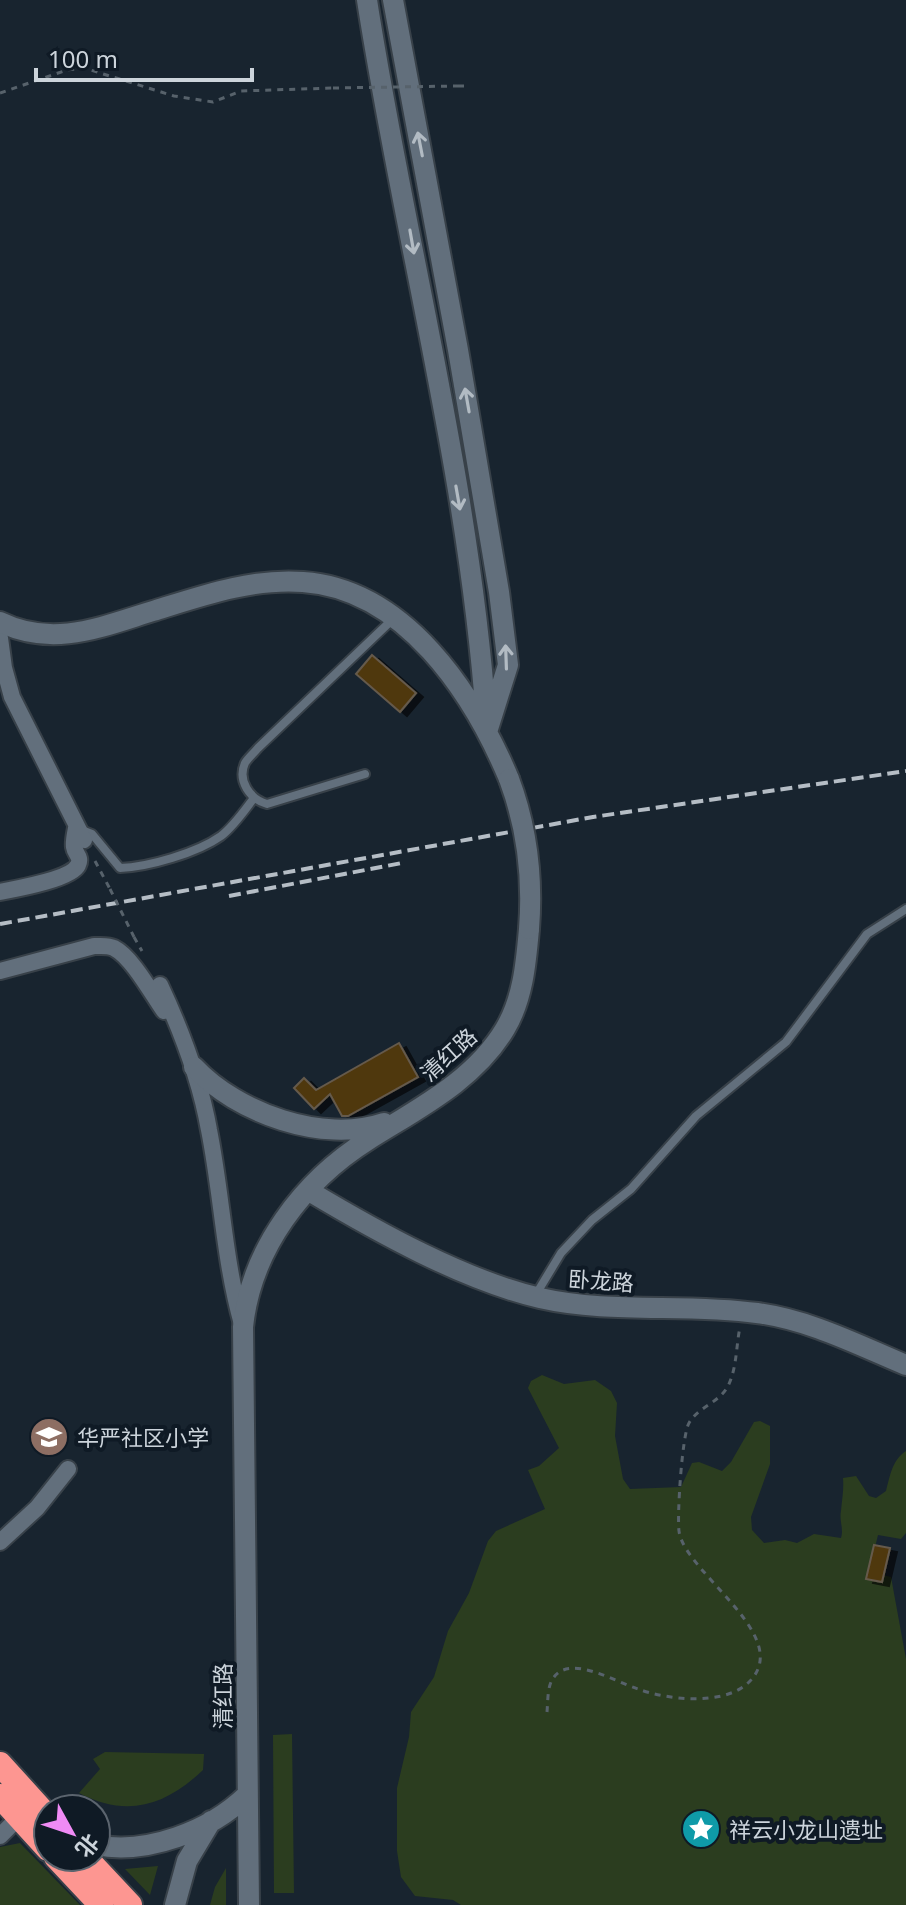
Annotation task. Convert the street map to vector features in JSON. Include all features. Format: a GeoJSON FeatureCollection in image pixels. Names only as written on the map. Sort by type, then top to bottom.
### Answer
{"type":"FeatureCollection","features":[{"type":"Feature","properties":{"kind":"highway"},"geometry":{"type":"LineString","coordinates":[[0,1764],[32,1799]]}},
{"type":"Feature","properties":{"kind":"highway"},"geometry":{"type":"LineString","coordinates":[[0,1796],[32,1831]]}},
{"type":"Feature","properties":{"kind":"highway"},"geometry":{"type":"LineString","coordinates":[[71,1873],[101,1905]]}},
{"type":"Feature","properties":{"kind":"highway"},"geometry":{"type":"LineString","coordinates":[[100,1873],[130,1905]]}},
{"type":"Feature","properties":{"kind":"main road"},"geometry":{"type":"LineString","coordinates":[[367,0],[465,538],[487,732]]}},
{"type":"Feature","properties":{"kind":"main road"},"geometry":{"type":"LineString","coordinates":[[393,0],[499,592],[508,665],[487,732]]}},
{"type":"Feature","properties":{"kind":"main road","name":"清红路"},"geometry":{"type":"LineString","coordinates":[[0,622],[38,634],[75,634],[222,591],[290,581],[346,590],[395,618],[437,659],[487,732],[509,779],[527,845],[529,929],[520,993],[504,1030],[484,1057],[467,1073],[414,1112],[346,1154],[309,1191],[277,1230],[259,1262],[249,1293],[243,1327],[249,1905]]}},
{"type":"Feature","properties":{"kind":"main road"},"geometry":{"type":"LineString","coordinates":[[194,1067],[214,1086],[239,1102],[320,1129],[366,1129],[414,1112]]}},
{"type":"Feature","properties":{"kind":"main road","name":"卧龙路"},"geometry":{"type":"LineString","coordinates":[[309,1191],[437,1259],[535,1296],[586,1304],[744,1312],[808,1325],[906,1365]]}},
{"type":"Feature","properties":{"kind":"main road"},"geometry":{"type":"LineString","coordinates":[[112,1846],[148,1845],[180,1835],[212,1820],[247,1795]]}},
{"type":"Feature","properties":{"kind":"main road"},"geometry":{"type":"LineString","coordinates":[[175,1905],[187,1861],[212,1820]]}},
{"type":"Feature","properties":{"kind":"street"},"geometry":{"type":"LineString","coordinates":[[0,638],[12,697],[80,834],[73,846],[79,858],[78,866],[72,872],[0,892]]}},
{"type":"Feature","properties":{"kind":"street"},"geometry":{"type":"LineString","coordinates":[[0,971],[94,946],[115,948],[180,1030]]}},
{"type":"Feature","properties":{"kind":"street"},"geometry":{"type":"LineString","coordinates":[[160,985],[194,1067],[209,1129],[228,1265],[243,1327]]}},
{"type":"Feature","properties":{"kind":"street"},"geometry":{"type":"LineString","coordinates":[[0,1542],[37,1508],[68,1469]]}},
{"type":"Feature","properties":{"kind":"street"},"geometry":{"type":"LineString","coordinates":[[0,1836],[19,1817]]}},
{"type":"Feature","properties":{"kind":"lane"},"geometry":{"type":"LineString","coordinates":[[365,774],[267,804],[254,798],[243,777],[245,764],[258,748],[395,618]]}},
{"type":"Feature","properties":{"kind":"lane"},"geometry":{"type":"LineString","coordinates":[[80,834],[92,834],[120,868],[136,867],[214,840],[238,819],[254,798]]}},
{"type":"Feature","properties":{"kind":"lane"},"geometry":{"type":"LineString","coordinates":[[535,1296],[561,1253],[582,1231],[631,1189],[696,1116],[786,1042],[867,934],[906,909]]}},
{"type":"Feature","properties":{"kind":"path"},"geometry":{"type":"LineString","coordinates":[[0,93],[67,70],[84,68],[174,96],[213,102],[241,91],[468,86]]}},
{"type":"Feature","properties":{"kind":"path"},"geometry":{"type":"LineString","coordinates":[[80,834],[134,937]]}},
{"type":"Feature","properties":{"kind":"path"},"geometry":{"type":"LineString","coordinates":[[547,1712],[551,1681],[565,1668],[589,1671],[640,1690],[697,1698],[733,1694],[756,1673],[761,1656],[752,1633],[736,1607],[698,1563],[678,1532],[684,1435],[696,1414],[717,1400],[728,1386],[734,1370],[744,1312]]}},
{"type":"Feature","properties":{"kind":"green space"},"geometry":{"type":"Polygon","coordinates":[[[542,1375],[564,1384],[595,1380],[611,1391],[617,1403],[615,1436],[623,1479],[630,1489],[681,1487],[692,1463],[699,1462],[722,1471],[731,1462],[754,1422],[760,1421],[770,1426],[770,1464],[751,1517],[752,1530],[764,1543],[785,1540],[797,1543],[814,1534],[841,1538],[843,1478],[856,1476],[869,1496],[876,1498],[886,1491],[895,1464],[906,1451],[906,1533],[901,1539],[878,1535],[869,1572],[891,1577],[906,1659],[906,1905],[461,1905],[453,1900],[415,1896],[401,1877],[397,1851],[397,1788],[409,1737],[411,1712],[434,1677],[448,1631],[469,1593],[488,1541],[496,1531],[545,1509],[528,1470],[539,1466],[559,1448],[528,1388],[531,1381],[542,1375]]]}},
{"type":"Feature","properties":{"kind":"green space"},"geometry":{"type":"Polygon","coordinates":[[[292,1734],[294,1893],[274,1893],[273,1735],[292,1734]]]}},
{"type":"Feature","properties":{"kind":"green space"},"geometry":{"type":"Polygon","coordinates":[[[105,1752],[204,1754],[203,1770],[189,1782],[160,1800],[129,1806],[112,1805],[112,1793],[79,1793],[100,1769],[93,1759],[105,1752]]]}},
{"type":"Feature","properties":{"kind":"green space"},"geometry":{"type":"Polygon","coordinates":[[[20,1843],[32,1855],[32,1873],[49,1873],[80,1905],[0,1905],[0,1847],[20,1843]]]}},
{"type":"Feature","properties":{"kind":"green space"},"geometry":{"type":"Polygon","coordinates":[[[158,1866],[150,1895],[125,1869],[158,1866]]]}},
{"type":"Feature","properties":{"kind":"green space"},"geometry":{"type":"Polygon","coordinates":[[[226,1868],[226,1905],[210,1905],[215,1887],[226,1868]]]}},
{"type":"Feature","properties":{"kind":"building"},"geometry":{"type":"Polygon","coordinates":[[[372,655],[416,693],[400,712],[356,674],[372,655]]]}},
{"type":"Feature","properties":{"kind":"building"},"geometry":{"type":"Polygon","coordinates":[[[399,1043],[418,1077],[348,1116],[342,1116],[330,1094],[314,1109],[294,1088],[304,1078],[316,1090],[399,1043]]]}},
{"type":"Feature","properties":{"kind":"building"},"geometry":{"type":"Polygon","coordinates":[[[874,1545],[890,1548],[882,1582],[866,1579],[874,1545]]]}},
{"type":"Feature","properties":{"kind":"railway"},"geometry":{"type":"LineString","coordinates":[[0,924],[593,817],[906,771]]}},
{"type":"Feature","properties":{"kind":"railway"},"geometry":{"type":"LineString","coordinates":[[229,896],[402,863]]}},
{"type":"Feature","properties":{"kind":"place","name":"华严社区小学"},"geometry":{"type":"Point","coordinates":[49,1437]}},
{"type":"Feature","properties":{"kind":"place","name":"祥云小龙山遗址"},"geometry":{"type":"Point","coordinates":[701,1829]}}]}
